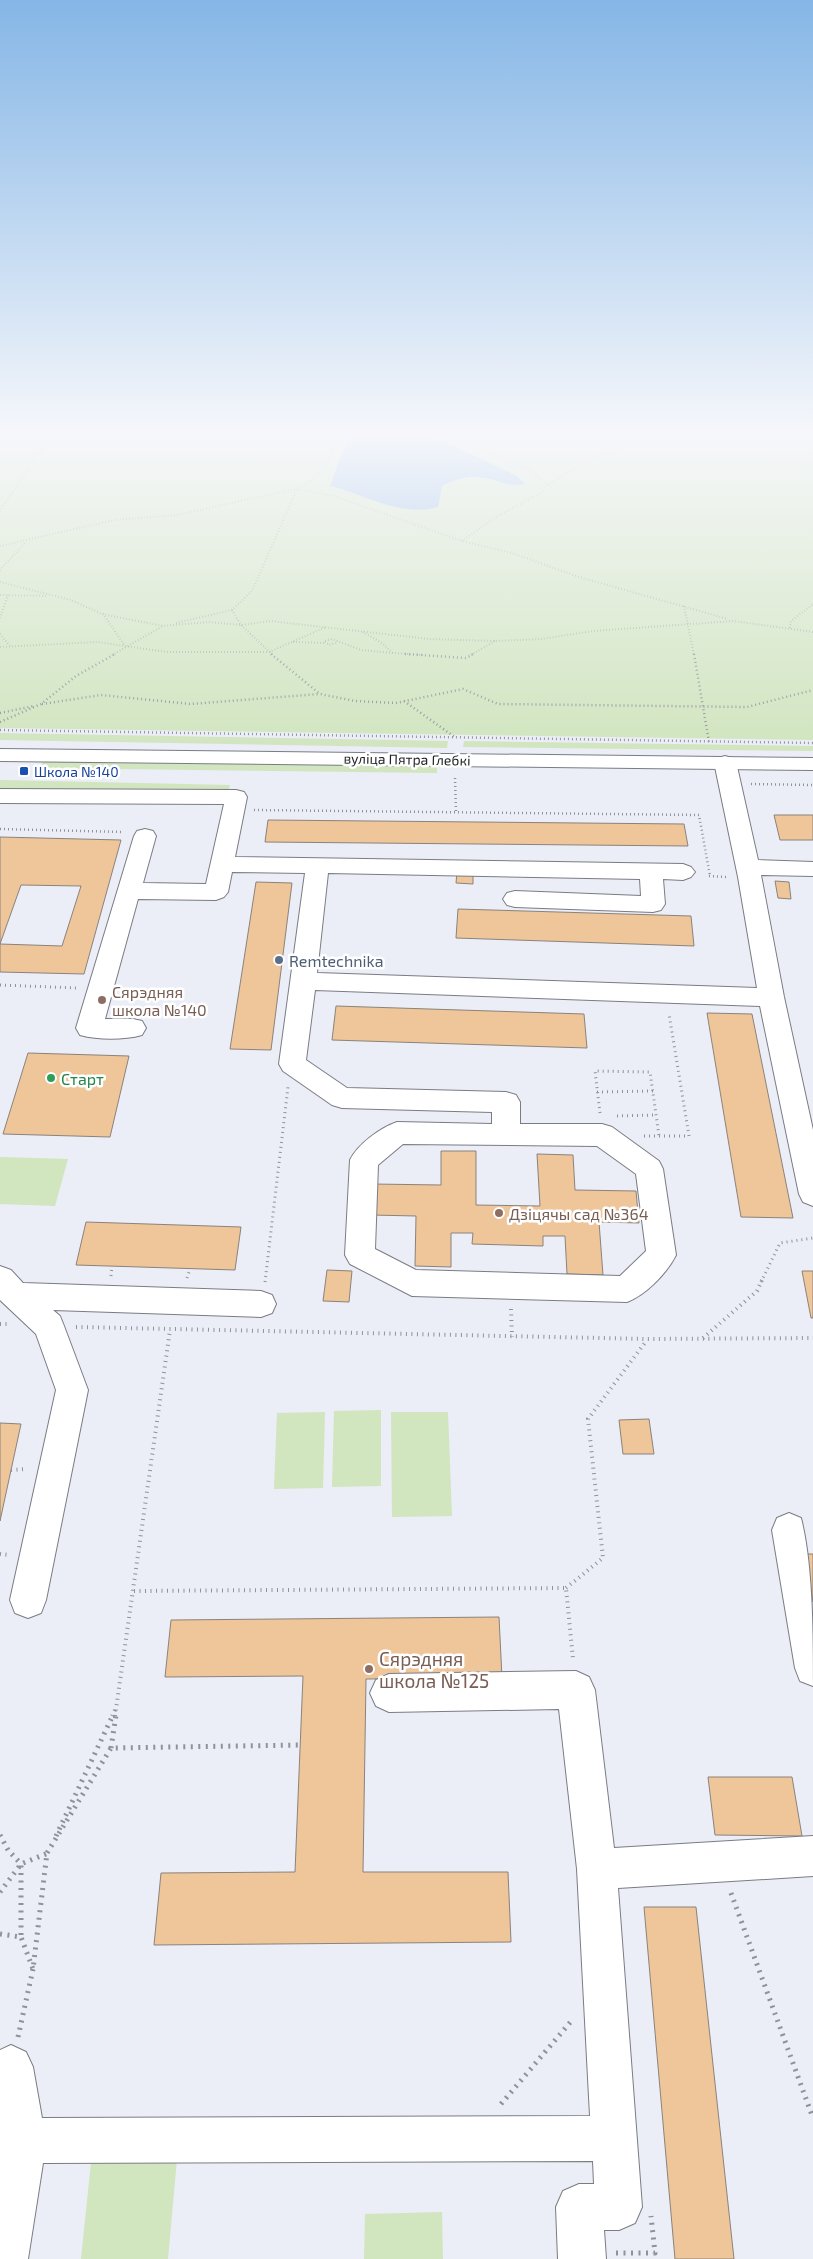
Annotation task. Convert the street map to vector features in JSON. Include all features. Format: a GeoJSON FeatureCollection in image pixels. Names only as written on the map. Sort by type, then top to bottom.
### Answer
{"type":"FeatureCollection","features":[{"type":"Feature","properties":{"kind":"main road","name":"вуліца Пятра Глебкі"},"geometry":{"type":"LineString","coordinates":[[0,755],[813,764]]}},
{"type":"Feature","properties":{"kind":"main road"},"geometry":{"type":"LineString","coordinates":[[725,762],[748,867],[771,997],[813,1194]]}},
{"type":"Feature","properties":{"kind":"main road"},"geometry":{"type":"LineString","coordinates":[[0,796],[236,797],[216,892],[128,891]]}},
{"type":"Feature","properties":{"kind":"main road"},"geometry":{"type":"LineString","coordinates":[[133,1028],[89,1028],[128,891],[138,834]]}},
{"type":"Feature","properties":{"kind":"main road"},"geometry":{"type":"LineString","coordinates":[[223,864],[683,872]]}},
{"type":"Feature","properties":{"kind":"main road"},"geometry":{"type":"LineString","coordinates":[[318,865],[292,1064],[342,1098],[506,1102],[506,1135]]}},
{"type":"Feature","properties":{"kind":"main road"},"geometry":{"type":"LineString","coordinates":[[748,867],[813,868]]}},
{"type":"Feature","properties":{"kind":"main road"},"geometry":{"type":"LineString","coordinates":[[570,870],[573,902]]}},
{"type":"Feature","properties":{"kind":"main road"},"geometry":{"type":"LineString","coordinates":[[515,899],[653,904],[651,872]]}},
{"type":"Feature","properties":{"kind":"main road"},"geometry":{"type":"LineString","coordinates":[[303,981],[771,997]]}},
{"type":"Feature","properties":{"kind":"main road"},"geometry":{"type":"LineString","coordinates":[[601,1126],[649,1169],[661,1255],[627,1289],[412,1283],[360,1255],[364,1160],[398,1133],[506,1135],[601,1126]]}},
{"type":"Feature","properties":{"kind":"main road"},"geometry":{"type":"LineString","coordinates":[[7,1287],[262,1298]]}},
{"type":"Feature","properties":{"kind":"main road"},"geometry":{"type":"LineString","coordinates":[[7,1287],[50,1326],[72,1390],[28,1600]]}},
{"type":"Feature","properties":{"kind":"main road"},"geometry":{"type":"LineString","coordinates":[[789,1530],[813,1668]]}},
{"type":"Feature","properties":{"kind":"main road"},"geometry":{"type":"LineString","coordinates":[[389,1693],[576,1690],[597,1869],[619,2207],[579,2207],[594,2256]]}},
{"type":"Feature","properties":{"kind":"main road"},"geometry":{"type":"LineString","coordinates":[[597,1869],[813,1856]]}},
{"type":"Feature","properties":{"kind":"main road"},"geometry":{"type":"LineString","coordinates":[[4,2259],[6,2215],[24,2141],[11,2067]]}},
{"type":"Feature","properties":{"kind":"main road"},"geometry":{"type":"LineString","coordinates":[[24,2141],[614,2138]]}},
{"type":"Feature","properties":{"kind":"path"},"geometry":{"type":"LineString","coordinates":[[0,546],[45,536]]}},
{"type":"Feature","properties":{"kind":"path"},"geometry":{"type":"LineString","coordinates":[[0,722],[41,704],[76,676],[163,626],[232,610],[252,591],[276,536]]}},
{"type":"Feature","properties":{"kind":"path"},"geometry":{"type":"LineString","coordinates":[[449,536],[512,553],[579,577],[733,620],[813,632]]}},
{"type":"Feature","properties":{"kind":"path"},"geometry":{"type":"LineString","coordinates":[[462,541],[468,536]]}},
{"type":"Feature","properties":{"kind":"path"},"geometry":{"type":"LineString","coordinates":[[0,570],[26,541]]}},
{"type":"Feature","properties":{"kind":"path"},"geometry":{"type":"LineString","coordinates":[[0,582],[71,600],[102,614],[163,626],[209,622],[242,625],[270,621],[429,639],[495,641],[541,639],[593,631],[687,622],[733,620]]}},
{"type":"Feature","properties":{"kind":"path"},"geometry":{"type":"LineString","coordinates":[[0,595],[51,596]]}},
{"type":"Feature","properties":{"kind":"path"},"geometry":{"type":"LineString","coordinates":[[0,618],[8,595]]}},
{"type":"Feature","properties":{"kind":"path"},"geometry":{"type":"LineString","coordinates":[[0,607],[5,603]]}},
{"type":"Feature","properties":{"kind":"path"},"geometry":{"type":"LineString","coordinates":[[790,628],[791,621],[813,604]]}},
{"type":"Feature","properties":{"kind":"path"},"geometry":{"type":"LineString","coordinates":[[684,605],[704,705],[709,742]]}},
{"type":"Feature","properties":{"kind":"path"},"geometry":{"type":"LineString","coordinates":[[232,610],[242,625],[269,652],[320,694]]}},
{"type":"Feature","properties":{"kind":"path"},"geometry":{"type":"LineString","coordinates":[[102,614],[125,647]]}},
{"type":"Feature","properties":{"kind":"path"},"geometry":{"type":"LineString","coordinates":[[0,647],[97,642],[168,652],[269,652],[327,626]]}},
{"type":"Feature","properties":{"kind":"path"},"geometry":{"type":"LineString","coordinates":[[360,630],[382,643],[393,653]]}},
{"type":"Feature","properties":{"kind":"path"},"geometry":{"type":"LineString","coordinates":[[0,634],[11,647]]}},
{"type":"Feature","properties":{"kind":"path"},"geometry":{"type":"LineString","coordinates":[[324,643],[326,639],[331,638],[336,642],[366,652],[466,658],[495,641]]}},
{"type":"Feature","properties":{"kind":"path"},"geometry":{"type":"LineString","coordinates":[[292,642],[324,643],[329,645],[336,642]]}},
{"type":"Feature","properties":{"kind":"path"},"geometry":{"type":"LineString","coordinates":[[0,713],[41,704],[101,695],[190,704],[320,694],[355,701],[396,703],[463,689],[498,704],[746,707],[813,690]]}},
{"type":"Feature","properties":{"kind":"path"},"geometry":{"type":"LineString","coordinates":[[404,701],[456,738]]}},
{"type":"Feature","properties":{"kind":"path"},"geometry":{"type":"LineString","coordinates":[[0,730],[813,743]]}},
{"type":"Feature","properties":{"kind":"path"},"geometry":{"type":"LineString","coordinates":[[455,778],[456,812]]}},
{"type":"Feature","properties":{"kind":"path"},"geometry":{"type":"LineString","coordinates":[[234,810],[699,815],[710,876]]}},
{"type":"Feature","properties":{"kind":"path"},"geometry":{"type":"LineString","coordinates":[[0,829],[138,834]]}},
{"type":"Feature","properties":{"kind":"path"},"geometry":{"type":"LineString","coordinates":[[0,984],[79,988]]}},
{"type":"Feature","properties":{"kind":"path"},"geometry":{"type":"LineString","coordinates":[[601,1126],[660,1136],[688,1136],[666,993]]}},
{"type":"Feature","properties":{"kind":"path"},"geometry":{"type":"LineString","coordinates":[[601,1126],[595,1071],[650,1072],[660,1136]]}},
{"type":"Feature","properties":{"kind":"path"},"geometry":{"type":"LineString","coordinates":[[597,1092],[653,1091]]}},
{"type":"Feature","properties":{"kind":"path"},"geometry":{"type":"LineString","coordinates":[[262,1298],[286,1098]]}},
{"type":"Feature","properties":{"kind":"path"},"geometry":{"type":"LineString","coordinates":[[601,1126],[656,1115]]}},
{"type":"Feature","properties":{"kind":"path"},"geometry":{"type":"LineString","coordinates":[[702,1338],[757,1291],[780,1243],[813,1238]]}},
{"type":"Feature","properties":{"kind":"path"},"geometry":{"type":"LineString","coordinates":[[0,1324],[170,1330],[648,1339],[813,1338]]}},
{"type":"Feature","properties":{"kind":"path"},"geometry":{"type":"LineString","coordinates":[[0,1892],[21,1864],[48,1853],[111,1748],[170,1330]]}},
{"type":"Feature","properties":{"kind":"path"},"geometry":{"type":"LineString","coordinates":[[134,1591],[566,1588],[603,1558],[588,1419],[648,1339]]}},
{"type":"Feature","properties":{"kind":"path"},"geometry":{"type":"LineString","coordinates":[[566,1588],[576,1690]]}},
{"type":"Feature","properties":{"kind":"path"},"geometry":{"type":"LineString","coordinates":[[11,2067],[32,1969],[48,1853],[118,1703]]}},
{"type":"Feature","properties":{"kind":"path"},"geometry":{"type":"LineString","coordinates":[[111,1748],[300,1744]]}},
{"type":"Feature","properties":{"kind":"path"},"geometry":{"type":"LineString","coordinates":[[0,1835],[8,1850],[21,1864],[22,1937],[32,1969]]}},
{"type":"Feature","properties":{"kind":"path"},"geometry":{"type":"LineString","coordinates":[[727,1883],[813,2118]]}},
{"type":"Feature","properties":{"kind":"path"},"geometry":{"type":"LineString","coordinates":[[0,1934],[22,1937]]}},
{"type":"Feature","properties":{"kind":"path"},"geometry":{"type":"LineString","coordinates":[[470,2140],[604,1982]]}},
{"type":"Feature","properties":{"kind":"path"},"geometry":{"type":"LineString","coordinates":[[594,2256],[655,2253],[650,2205]]}},
{"type":"Feature","properties":{"kind":"green space"},"geometry":{"type":"Polygon","coordinates":[[[0,536],[813,536],[813,740],[0,728],[0,536]]]}},
{"type":"Feature","properties":{"kind":"green space"},"geometry":{"type":"Polygon","coordinates":[[[0,733],[448,741],[447,748],[0,740],[0,733]]]}},
{"type":"Feature","properties":{"kind":"green space"},"geometry":{"type":"Polygon","coordinates":[[[464,741],[813,746],[813,751],[463,747],[464,741]]]}},
{"type":"Feature","properties":{"kind":"green space"},"geometry":{"type":"Polygon","coordinates":[[[43,761],[437,765],[437,773],[40,768],[43,761]]]}},
{"type":"Feature","properties":{"kind":"green space"},"geometry":{"type":"Polygon","coordinates":[[[0,780],[230,785],[228,792],[0,789],[0,780]]]}},
{"type":"Feature","properties":{"kind":"green space"},"geometry":{"type":"Polygon","coordinates":[[[0,1157],[68,1159],[55,1206],[0,1204],[0,1157]]]}},
{"type":"Feature","properties":{"kind":"green space"},"geometry":{"type":"Polygon","coordinates":[[[381,1410],[381,1486],[332,1487],[334,1411],[381,1410]]]}},
{"type":"Feature","properties":{"kind":"green space"},"geometry":{"type":"Polygon","coordinates":[[[325,1412],[323,1488],[274,1489],[277,1413],[325,1412]]]}},
{"type":"Feature","properties":{"kind":"green space"},"geometry":{"type":"Polygon","coordinates":[[[391,1412],[448,1412],[452,1516],[392,1517],[391,1412]]]}},
{"type":"Feature","properties":{"kind":"green space"},"geometry":{"type":"Polygon","coordinates":[[[177,2159],[168,2259],[81,2259],[91,2162],[177,2159]]]}},
{"type":"Feature","properties":{"kind":"green space"},"geometry":{"type":"Polygon","coordinates":[[[442,2212],[443,2259],[364,2259],[365,2214],[442,2212]]]}},
{"type":"Feature","properties":{"kind":"building"},"geometry":{"type":"Polygon","coordinates":[[[774,815],[813,815],[813,840],[780,840],[774,815]]]}},
{"type":"Feature","properties":{"kind":"building"},"geometry":{"type":"Polygon","coordinates":[[[268,820],[684,824],[688,846],[265,842],[268,820]]]}},
{"type":"Feature","properties":{"kind":"building"},"geometry":{"type":"Polygon","coordinates":[[[0,837],[121,840],[84,974],[0,972],[0,944],[0,837]],[[21,885],[0,944],[62,946],[81,886],[21,885]]]}},
{"type":"Feature","properties":{"kind":"building"},"geometry":{"type":"Polygon","coordinates":[[[457,872],[473,872],[473,884],[456,883],[457,872]]]}},
{"type":"Feature","properties":{"kind":"building"},"geometry":{"type":"Polygon","coordinates":[[[775,881],[789,882],[791,899],[778,898],[775,881]]]}},
{"type":"Feature","properties":{"kind":"building"},"geometry":{"type":"Polygon","coordinates":[[[256,882],[292,883],[271,1050],[230,1049],[256,882]]]}},
{"type":"Feature","properties":{"kind":"building"},"geometry":{"type":"Polygon","coordinates":[[[458,909],[691,916],[694,946],[456,938],[458,909]]]}},
{"type":"Feature","properties":{"kind":"building"},"geometry":{"type":"Polygon","coordinates":[[[336,1006],[584,1014],[587,1048],[332,1040],[336,1006]]]}},
{"type":"Feature","properties":{"kind":"building"},"geometry":{"type":"Polygon","coordinates":[[[707,1013],[752,1014],[793,1218],[741,1217],[707,1013]]]}},
{"type":"Feature","properties":{"kind":"building"},"geometry":{"type":"Polygon","coordinates":[[[28,1053],[129,1056],[110,1137],[3,1134],[28,1053]]]}},
{"type":"Feature","properties":{"kind":"building"},"geometry":{"type":"Polygon","coordinates":[[[441,1151],[476,1151],[476,1205],[540,1206],[537,1154],[573,1155],[575,1190],[636,1191],[639,1223],[599,1222],[603,1275],[567,1274],[565,1236],[543,1236],[543,1246],[472,1244],[473,1233],[451,1233],[451,1267],[415,1266],[416,1216],[371,1215],[373,1184],[441,1185],[441,1151]]]}},
{"type":"Feature","properties":{"kind":"building"},"geometry":{"type":"Polygon","coordinates":[[[86,1222],[241,1227],[235,1270],[76,1265],[86,1222]]]}},
{"type":"Feature","properties":{"kind":"building"},"geometry":{"type":"Polygon","coordinates":[[[327,1270],[352,1271],[349,1302],[323,1301],[327,1270]]]}},
{"type":"Feature","properties":{"kind":"building"},"geometry":{"type":"Polygon","coordinates":[[[802,1271],[813,1271],[813,1318],[811,1318],[802,1271]]]}},
{"type":"Feature","properties":{"kind":"building"},"geometry":{"type":"Polygon","coordinates":[[[649,1419],[654,1454],[623,1454],[619,1420],[649,1419]]]}},
{"type":"Feature","properties":{"kind":"building"},"geometry":{"type":"Polygon","coordinates":[[[0,1423],[21,1424],[0,1521],[0,1423]]]}},
{"type":"Feature","properties":{"kind":"building"},"geometry":{"type":"Polygon","coordinates":[[[805,1554],[813,1554],[813,1602],[805,1554]]]}},
{"type":"Feature","properties":{"kind":"building"},"geometry":{"type":"Polygon","coordinates":[[[499,1617],[502,1678],[366,1679],[363,1872],[508,1872],[511,1942],[154,1945],[161,1873],[295,1872],[303,1676],[165,1677],[171,1620],[499,1617]]]}},
{"type":"Feature","properties":{"kind":"building"},"geometry":{"type":"Polygon","coordinates":[[[708,1777],[792,1777],[802,1836],[715,1835],[708,1777]]]}},
{"type":"Feature","properties":{"kind":"building"},"geometry":{"type":"Polygon","coordinates":[[[644,1907],[696,1907],[734,2259],[675,2259],[644,1907]]]}},
{"type":"Feature","properties":{"kind":"place","name":"Школа №140"},"geometry":{"type":"Point","coordinates":[24,771]}},
{"type":"Feature","properties":{"kind":"place","name":"Remtechnika"},"geometry":{"type":"Point","coordinates":[279,960]}},
{"type":"Feature","properties":{"kind":"place","name":"Сярэдняя школа №140"},"geometry":{"type":"Point","coordinates":[102,1000]}},
{"type":"Feature","properties":{"kind":"place","name":"Старт"},"geometry":{"type":"Point","coordinates":[51,1078]}},
{"type":"Feature","properties":{"kind":"place","name":"Дзіцячы сад №364"},"geometry":{"type":"Point","coordinates":[499,1213]}},
{"type":"Feature","properties":{"kind":"place","name":"Сярэдняя школа №125"},"geometry":{"type":"Point","coordinates":[369,1669]}}]}
